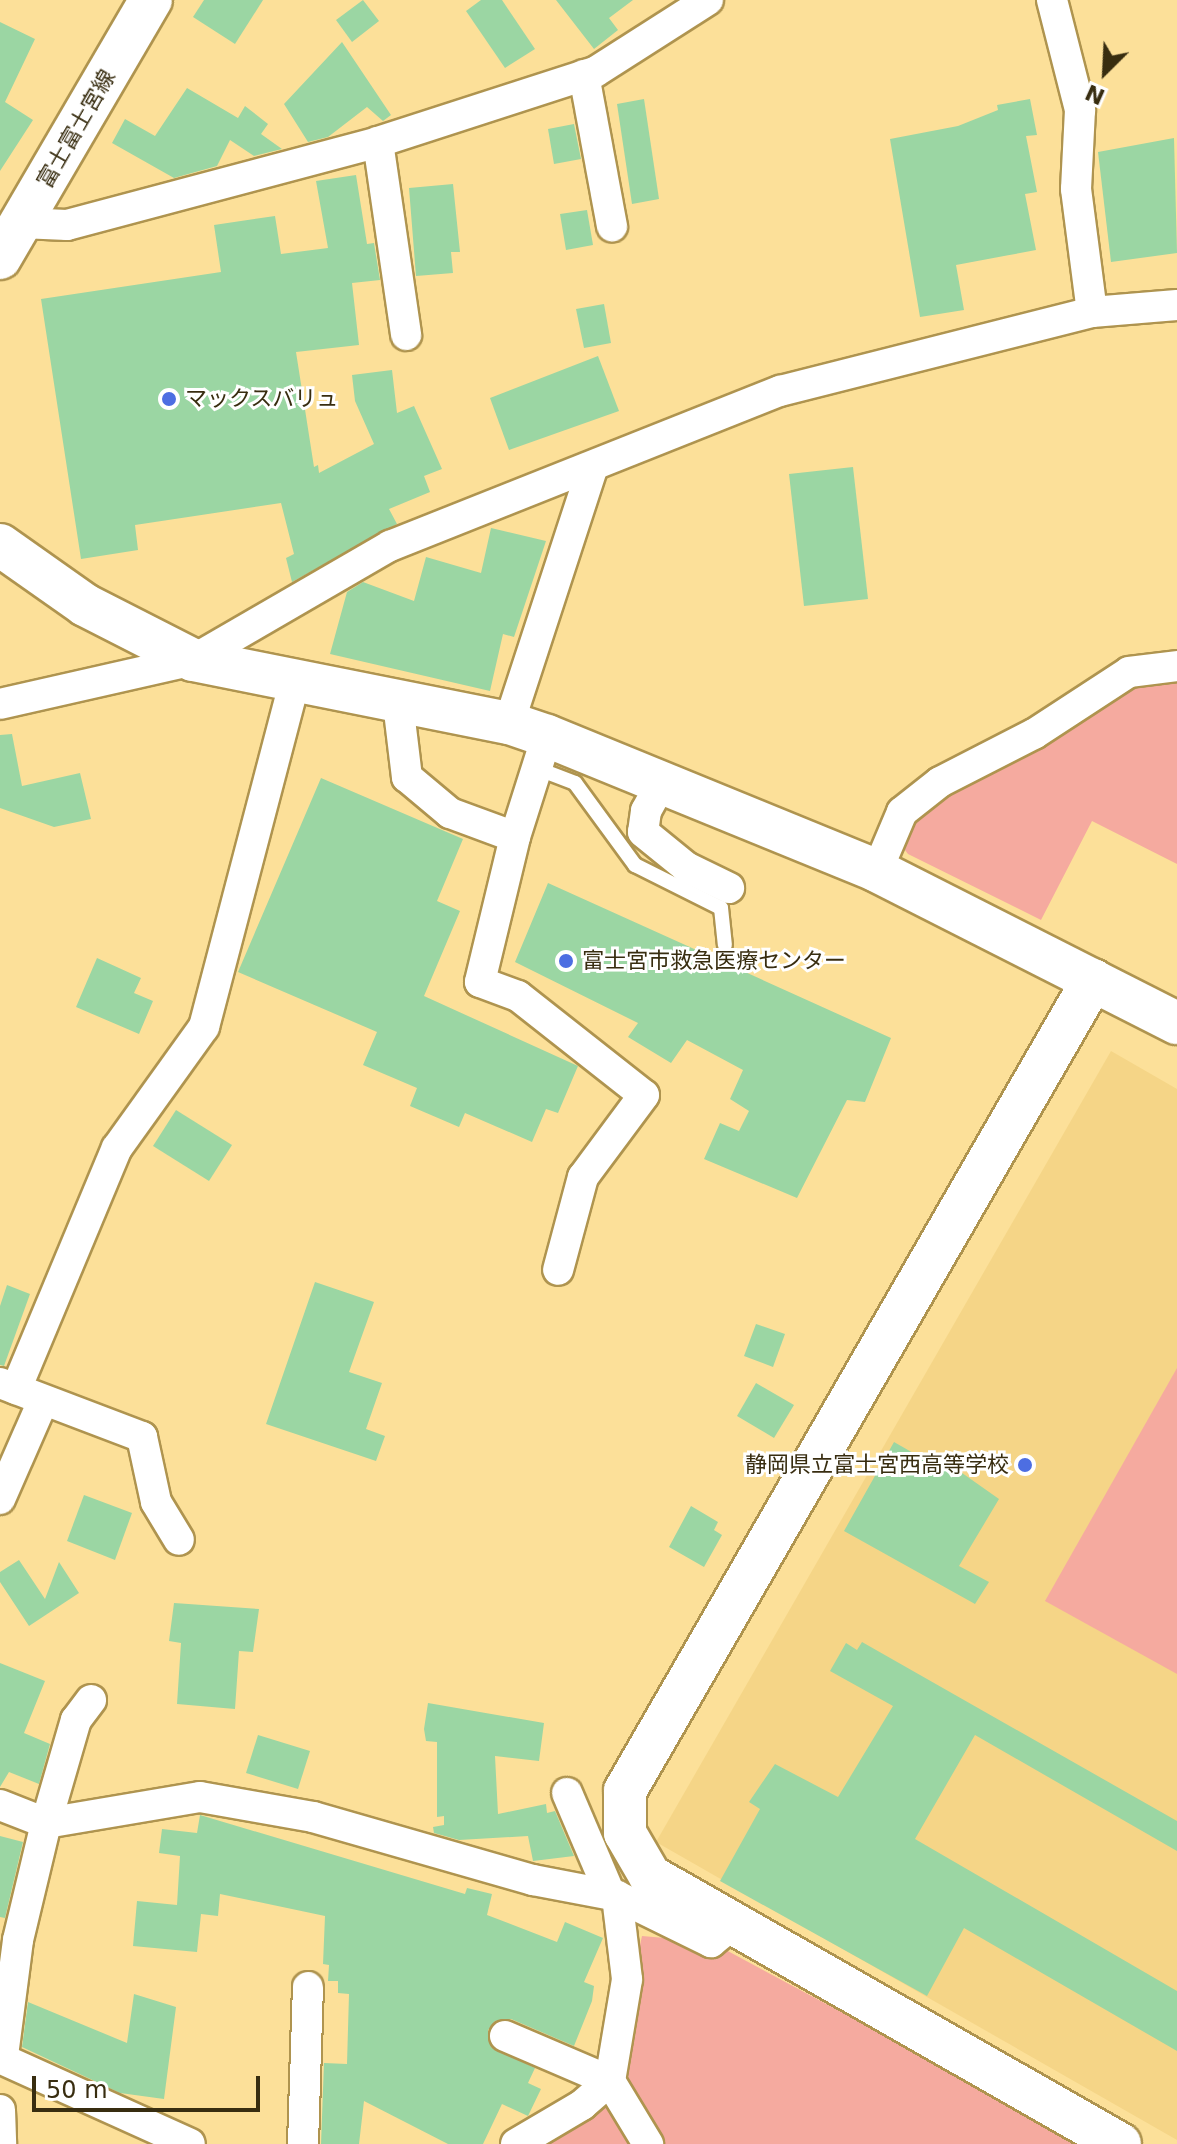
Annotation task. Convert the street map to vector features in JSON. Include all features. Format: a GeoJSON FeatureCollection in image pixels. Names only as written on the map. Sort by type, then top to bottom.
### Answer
{"type":"FeatureCollection","features":[{"type":"Feature","properties":{"kind":"street","name":"富士富士宮線"},"geometry":{"type":"LineString","coordinates":[[10,240],[151,0]]}},
{"type":"Feature","properties":{"kind":"street"},"geometry":{"type":"LineString","coordinates":[[10,240],[378,142],[584,75],[708,0]]}},
{"type":"Feature","properties":{"kind":"street"},"geometry":{"type":"LineString","coordinates":[[1052,0],[1080,110],[1076,189],[1092,312]]}},
{"type":"Feature","properties":{"kind":"street"},"geometry":{"type":"LineString","coordinates":[[584,75],[612,226]]}},
{"type":"Feature","properties":{"kind":"street"},"geometry":{"type":"LineString","coordinates":[[378,142],[406,335]]}},
{"type":"Feature","properties":{"kind":"street"},"geometry":{"type":"LineString","coordinates":[[0,704],[193,660],[390,546],[780,391],[1092,312],[1177,305]]}},
{"type":"Feature","properties":{"kind":"street"},"geometry":{"type":"LineString","coordinates":[[558,1270],[583,1177],[644,1095],[518,996],[480,982],[515,837],[531,742],[593,466]]}},
{"type":"Feature","properties":{"kind":"street"},"geometry":{"type":"LineString","coordinates":[[0,545],[85,605],[193,660],[294,684],[398,703],[662,782],[877,871],[1177,1023]]}},
{"type":"Feature","properties":{"kind":"street"},"geometry":{"type":"LineString","coordinates":[[877,871],[902,812],[940,782],[1034,734],[1129,672],[1177,666]]}},
{"type":"Feature","properties":{"kind":"street"},"geometry":{"type":"LineString","coordinates":[[0,1499],[20,1391],[117,1148],[204,1027],[294,684]]}},
{"type":"Feature","properties":{"kind":"street"},"geometry":{"type":"LineString","coordinates":[[398,703],[407,777],[450,813],[515,837]]}},
{"type":"Feature","properties":{"kind":"street"},"geometry":{"type":"LineString","coordinates":[[662,782],[646,811],[643,832],[686,867],[729,888]]}},
{"type":"Feature","properties":{"kind":"street"},"geometry":{"type":"LineString","coordinates":[[1093,980],[625,1791],[625,1833],[650,1876],[736,1922],[1120,2144]]}},
{"type":"Feature","properties":{"kind":"street"},"geometry":{"type":"LineString","coordinates":[[20,1391],[142,1437],[156,1502],[179,1540]]}},
{"type":"Feature","properties":{"kind":"street"},"geometry":{"type":"LineString","coordinates":[[91,1700],[76,1720],[46,1823],[18,1940],[2,2057],[190,2144]]}},
{"type":"Feature","properties":{"kind":"street"},"geometry":{"type":"LineString","coordinates":[[516,2144],[590,2100],[610,2081],[627,1979],[614,1895],[567,1793]]}},
{"type":"Feature","properties":{"kind":"street"},"geometry":{"type":"LineString","coordinates":[[0,1805],[46,1823],[200,1797],[313,1817],[533,1880],[614,1895],[711,1942],[736,1922]]}},
{"type":"Feature","properties":{"kind":"street"},"geometry":{"type":"LineString","coordinates":[[303,2144],[308,1987]]}},
{"type":"Feature","properties":{"kind":"street"},"geometry":{"type":"LineString","coordinates":[[505,2036],[610,2081],[648,2144]]}},
{"type":"Feature","properties":{"kind":"street"},"geometry":{"type":"LineString","coordinates":[[0,2110],[1,2144]]}},
{"type":"Feature","properties":{"kind":"lane"},"geometry":{"type":"LineString","coordinates":[[531,742],[575,783],[635,865],[721,908],[725,945]]}},
{"type":"Feature","properties":{"kind":"shaded area"},"geometry":{"type":"Polygon","coordinates":[[[1177,679],[1177,864],[1092,821],[1041,920],[908,854],[901,845],[911,819],[969,778],[1131,683],[1177,679]]]}},
{"type":"Feature","properties":{"kind":"shaded area","name":"静岡県立富士宮西高等学校"},"geometry":{"type":"Polygon","coordinates":[[[1111,1051],[1177,1089],[1177,2140],[656,1842],[1111,1051]]]}},
{"type":"Feature","properties":{"kind":"shaded area"},"geometry":{"type":"Polygon","coordinates":[[[1177,1368],[1177,1674],[1045,1601],[1177,1368]]]}},
{"type":"Feature","properties":{"kind":"shaded area"},"geometry":{"type":"Polygon","coordinates":[[[642,1936],[711,1942],[1087,2144],[515,2144],[610,2081],[642,1936]]]}},
{"type":"Feature","properties":{"kind":"building"},"geometry":{"type":"Polygon","coordinates":[[[204,0],[263,0],[235,44],[193,17],[204,0]]]}},
{"type":"Feature","properties":{"kind":"building"},"geometry":{"type":"Polygon","coordinates":[[[363,0],[379,21],[352,42],[336,20],[363,0]]]}},
{"type":"Feature","properties":{"kind":"building"},"geometry":{"type":"Polygon","coordinates":[[[481,0],[502,0],[535,49],[505,68],[466,11],[481,0]]]}},
{"type":"Feature","properties":{"kind":"building"},"geometry":{"type":"Polygon","coordinates":[[[556,0],[633,0],[609,18],[618,30],[594,49],[556,0]]]}},
{"type":"Feature","properties":{"kind":"building"},"geometry":{"type":"Polygon","coordinates":[[[0,22],[35,39],[5,102],[33,120],[0,171],[0,22]]]}},
{"type":"Feature","properties":{"kind":"building"},"geometry":{"type":"Polygon","coordinates":[[[342,42],[391,115],[383,121],[367,107],[328,137],[308,142],[284,104],[342,42]]]}},
{"type":"Feature","properties":{"kind":"building"},"geometry":{"type":"Polygon","coordinates":[[[187,88],[238,118],[245,106],[268,124],[261,134],[282,149],[254,156],[230,140],[217,166],[174,178],[112,143],[125,119],[155,136],[187,88]]]}},
{"type":"Feature","properties":{"kind":"building"},"geometry":{"type":"Polygon","coordinates":[[[644,99],[659,199],[632,204],[617,104],[644,99]]]}},
{"type":"Feature","properties":{"kind":"building"},"geometry":{"type":"Polygon","coordinates":[[[1030,99],[1037,135],[1026,136],[1037,192],[1025,194],[1036,250],[956,265],[964,310],[920,317],[890,139],[958,126],[998,110],[997,105],[1030,99]]]}},
{"type":"Feature","properties":{"kind":"building"},"geometry":{"type":"Polygon","coordinates":[[[574,124],[581,159],[554,164],[548,129],[574,124]]]}},
{"type":"Feature","properties":{"kind":"building"},"geometry":{"type":"Polygon","coordinates":[[[1174,138],[1177,253],[1111,262],[1098,152],[1174,138]]]}},
{"type":"Feature","properties":{"kind":"building"},"geometry":{"type":"Polygon","coordinates":[[[356,175],[367,244],[374,243],[380,280],[352,283],[359,345],[296,352],[314,467],[318,465],[319,473],[374,444],[355,401],[352,375],[392,370],[397,413],[414,406],[442,469],[424,476],[430,492],[389,509],[397,524],[292,582],[286,558],[294,554],[281,503],[135,525],[138,550],[81,559],[41,299],[221,272],[214,225],[275,216],[281,254],[328,248],[316,181],[356,175]]]}},
{"type":"Feature","properties":{"kind":"building"},"geometry":{"type":"Polygon","coordinates":[[[453,184],[460,252],[451,252],[453,273],[416,276],[409,188],[453,184]]]}},
{"type":"Feature","properties":{"kind":"building"},"geometry":{"type":"Polygon","coordinates":[[[587,210],[593,245],[566,250],[560,214],[587,210]]]}},
{"type":"Feature","properties":{"kind":"building"},"geometry":{"type":"Polygon","coordinates":[[[604,304],[611,343],[584,348],[576,309],[604,304]]]}},
{"type":"Feature","properties":{"kind":"building"},"geometry":{"type":"Polygon","coordinates":[[[598,356],[619,411],[509,450],[490,398],[598,356]]]}},
{"type":"Feature","properties":{"kind":"building"},"geometry":{"type":"Polygon","coordinates":[[[853,467],[868,599],[804,606],[789,474],[853,467]]]}},
{"type":"Feature","properties":{"kind":"building"},"geometry":{"type":"Polygon","coordinates":[[[491,528],[546,541],[514,637],[503,634],[490,691],[330,654],[347,592],[363,582],[414,601],[426,557],[481,573],[491,528]]]}},
{"type":"Feature","properties":{"kind":"building"},"geometry":{"type":"Polygon","coordinates":[[[12,734],[22,786],[80,773],[91,819],[54,827],[0,808],[0,735],[12,734]]]}},
{"type":"Feature","properties":{"kind":"building"},"geometry":{"type":"Polygon","coordinates":[[[321,778],[463,839],[437,901],[460,911],[424,996],[578,1066],[558,1113],[546,1109],[532,1142],[465,1113],[459,1127],[410,1106],[417,1088],[363,1065],[377,1032],[238,972],[321,778]]]}},
{"type":"Feature","properties":{"kind":"building"},"geometry":{"type":"Polygon","coordinates":[[[548,883],[891,1038],[865,1102],[847,1100],[797,1198],[704,1159],[720,1123],[739,1131],[749,1111],[730,1099],[743,1070],[687,1040],[671,1063],[628,1037],[638,1023],[515,962],[548,883]]]}},
{"type":"Feature","properties":{"kind":"building"},"geometry":{"type":"Polygon","coordinates":[[[97,958],[141,978],[134,993],[153,1001],[139,1034],[76,1007],[97,958]]]}},
{"type":"Feature","properties":{"kind":"building"},"geometry":{"type":"Polygon","coordinates":[[[176,1110],[232,1145],[209,1181],[153,1146],[176,1110]]]}},
{"type":"Feature","properties":{"kind":"building"},"geometry":{"type":"Polygon","coordinates":[[[315,1282],[374,1302],[349,1372],[382,1383],[366,1429],[385,1436],[376,1461],[266,1424],[315,1282]]]}},
{"type":"Feature","properties":{"kind":"building"},"geometry":{"type":"Polygon","coordinates":[[[7,1285],[30,1294],[4,1366],[0,1365],[0,1306],[7,1285]]]}},
{"type":"Feature","properties":{"kind":"building"},"geometry":{"type":"Polygon","coordinates":[[[756,1324],[785,1334],[773,1367],[744,1356],[756,1324]]]}},
{"type":"Feature","properties":{"kind":"building"},"geometry":{"type":"Polygon","coordinates":[[[756,1383],[794,1405],[774,1438],[737,1416],[756,1383]]]}},
{"type":"Feature","properties":{"kind":"building"},"geometry":{"type":"Polygon","coordinates":[[[894,1442],[936,1466],[944,1462],[999,1499],[959,1566],[989,1582],[975,1604],[844,1531],[894,1442]]]}},
{"type":"Feature","properties":{"kind":"building"},"geometry":{"type":"Polygon","coordinates":[[[84,1495],[132,1513],[115,1560],[67,1541],[84,1495]]]}},
{"type":"Feature","properties":{"kind":"building"},"geometry":{"type":"Polygon","coordinates":[[[691,1506],[718,1522],[714,1530],[722,1535],[704,1567],[669,1547],[691,1506]]]}},
{"type":"Feature","properties":{"kind":"building"},"geometry":{"type":"Polygon","coordinates":[[[19,1560],[45,1599],[59,1562],[79,1593],[29,1626],[0,1582],[0,1572],[19,1560]]]}},
{"type":"Feature","properties":{"kind":"building"},"geometry":{"type":"Polygon","coordinates":[[[174,1603],[259,1609],[253,1652],[239,1651],[235,1709],[177,1704],[181,1643],[169,1641],[174,1603]]]}},
{"type":"Feature","properties":{"kind":"building"},"geometry":{"type":"Polygon","coordinates":[[[862,1642],[1177,1821],[1177,1851],[975,1735],[915,1839],[1177,1991],[1177,2051],[964,1928],[927,1996],[720,1881],[760,1809],[749,1802],[775,1764],[838,1797],[893,1706],[830,1671],[846,1643],[857,1650],[862,1642]]]}},
{"type":"Feature","properties":{"kind":"building"},"geometry":{"type":"Polygon","coordinates":[[[0,1663],[45,1681],[24,1733],[50,1744],[39,1784],[9,1772],[0,1787],[0,1663]]]}},
{"type":"Feature","properties":{"kind":"building"},"geometry":{"type":"Polygon","coordinates":[[[428,1703],[544,1723],[539,1761],[495,1756],[498,1814],[546,1804],[547,1813],[555,1811],[574,1856],[533,1861],[528,1836],[459,1840],[434,1833],[433,1827],[444,1825],[444,1816],[437,1817],[437,1742],[426,1741],[424,1729],[428,1703]]]}},
{"type":"Feature","properties":{"kind":"building"},"geometry":{"type":"Polygon","coordinates":[[[258,1735],[310,1751],[298,1789],[246,1773],[258,1735]]]}},
{"type":"Feature","properties":{"kind":"building"},"geometry":{"type":"Polygon","coordinates":[[[200,1815],[465,1894],[467,1888],[492,1894],[487,1915],[557,1942],[565,1922],[603,1938],[584,1982],[594,1986],[592,2001],[574,2046],[511,2019],[495,2021],[488,2030],[491,2047],[535,2068],[528,2083],[541,2089],[528,2116],[502,2104],[483,2144],[448,2144],[364,2101],[359,2144],[321,2144],[324,2063],[347,2064],[349,1994],[338,1993],[338,1981],[328,1981],[329,1965],[323,1964],[325,1916],[220,1894],[218,1916],[201,1914],[197,1952],[133,1946],[137,1901],[177,1905],[180,1856],[159,1853],[162,1829],[197,1833],[200,1815]]]}},
{"type":"Feature","properties":{"kind":"building"},"geometry":{"type":"Polygon","coordinates":[[[0,1836],[23,1842],[5,1918],[0,1917],[0,1836]]]}},
{"type":"Feature","properties":{"kind":"building"},"geometry":{"type":"Polygon","coordinates":[[[134,1994],[176,2007],[164,2099],[120,2093],[22,2047],[28,2002],[127,2043],[134,1994]]]}},
{"type":"Feature","properties":{"kind":"place","name":"マックスバリュ"},"geometry":{"type":"Point","coordinates":[169,399]}},
{"type":"Feature","properties":{"kind":"place","name":"富士宮市救急医療センター"},"geometry":{"type":"Point","coordinates":[566,961]}},
{"type":"Feature","properties":{"kind":"place","name":"静岡県立富士宮西高等学校"},"geometry":{"type":"Point","coordinates":[1025,1465]}}]}
